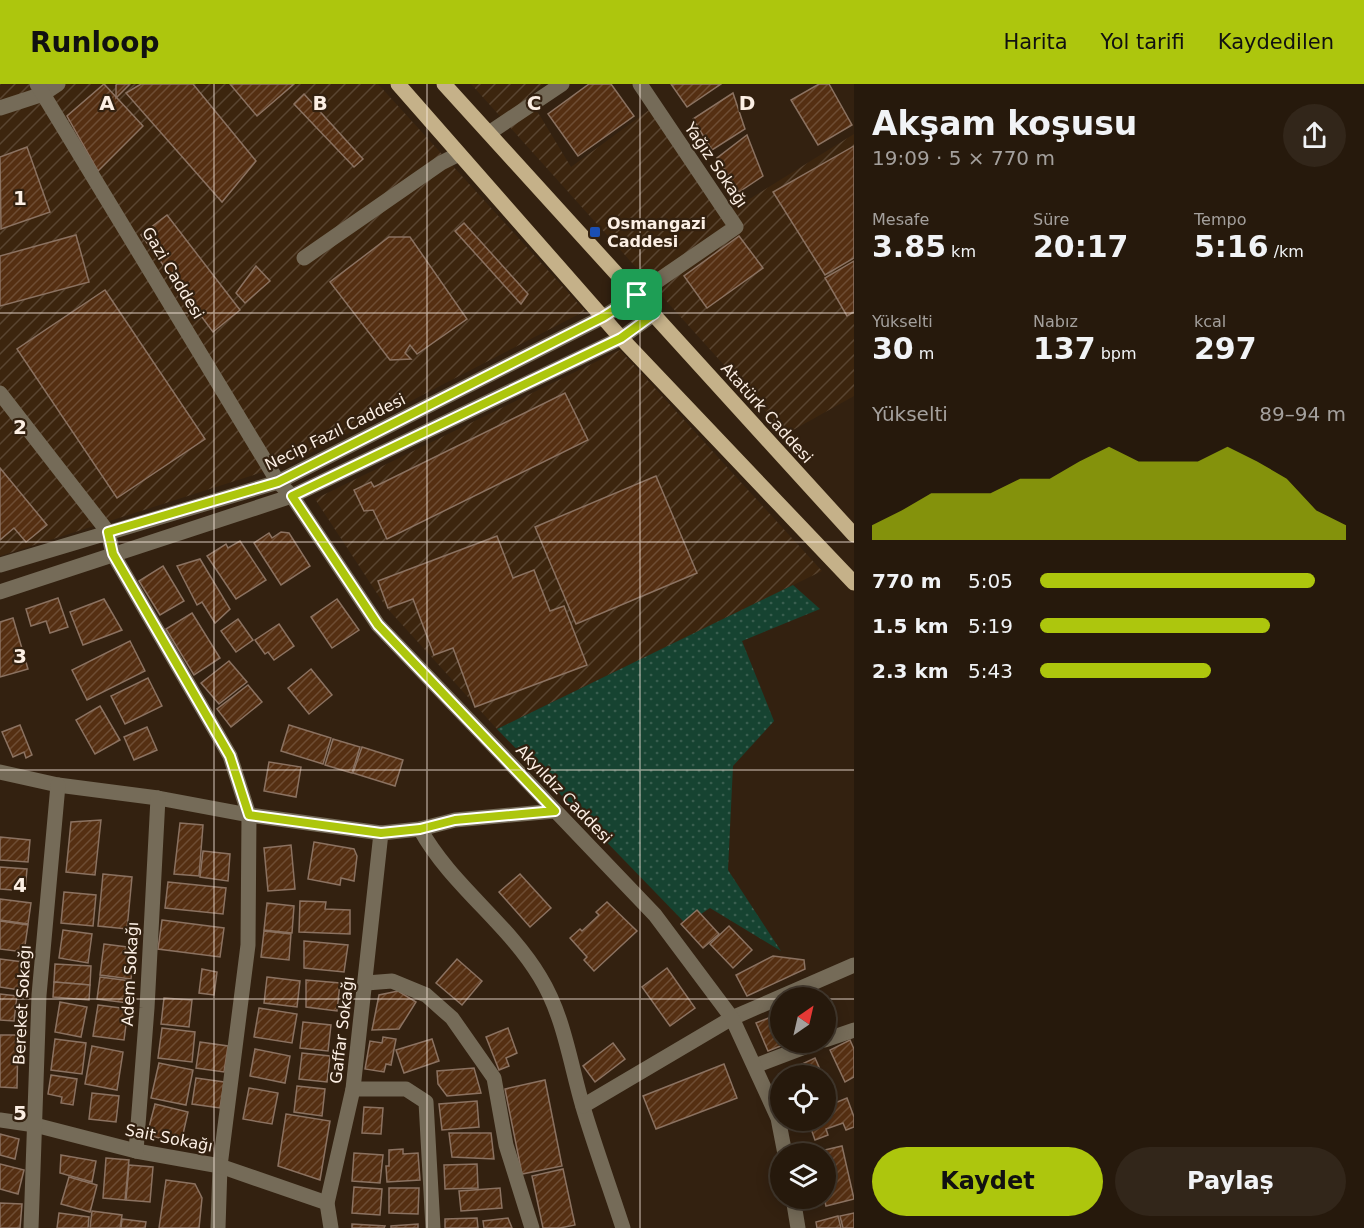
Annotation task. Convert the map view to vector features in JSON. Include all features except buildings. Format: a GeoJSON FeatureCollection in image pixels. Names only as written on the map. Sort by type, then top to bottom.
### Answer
{"type":"FeatureCollection","features":[{"type":"Feature","properties":{"kind":"main road"},"geometry":{"type":"LineString","coordinates":[[398,84],[621,338],[854,583]]}},
{"type":"Feature","properties":{"kind":"main road","name":"Atatürk Caddesi"},"geometry":{"type":"LineString","coordinates":[[444,84],[854,535]]}},
{"type":"Feature","properties":{"kind":"street"},"geometry":{"type":"LineString","coordinates":[[0,108],[40,89],[58,84]]}},
{"type":"Feature","properties":{"kind":"street"},"geometry":{"type":"LineString","coordinates":[[489,134],[562,84]]}},
{"type":"Feature","properties":{"kind":"street","name":"Yağız Sokağı"},"geometry":{"type":"LineString","coordinates":[[637,295],[736,227],[640,84]]}},
{"type":"Feature","properties":{"kind":"street","name":"Gazi Caddesi"},"geometry":{"type":"LineString","coordinates":[[40,89],[278,482]]}},
{"type":"Feature","properties":{"kind":"street"},"geometry":{"type":"LineString","coordinates":[[304,258],[441,163],[459,154]]}},
{"type":"Feature","properties":{"kind":"street"},"geometry":{"type":"LineString","coordinates":[[603,317],[637,295]]}},
{"type":"Feature","properties":{"kind":"street"},"geometry":{"type":"LineString","coordinates":[[0,592],[292,496],[621,338],[654,314]]}},
{"type":"Feature","properties":{"kind":"street","name":"Necip Fazıl Caddesi"},"geometry":{"type":"LineString","coordinates":[[0,565],[278,482],[603,317]]}},
{"type":"Feature","properties":{"kind":"street"},"geometry":{"type":"LineString","coordinates":[[0,393],[108,532],[113,554],[230,756],[249,815],[249,945],[220,1166],[218,1228]]}},
{"type":"Feature","properties":{"kind":"street","name":"Akyıldız Caddesi"},"geometry":{"type":"LineString","coordinates":[[278,482],[292,496],[378,625],[655,915],[732,1018],[778,1118],[783,1143]]}},
{"type":"Feature","properties":{"kind":"street"},"geometry":{"type":"LineString","coordinates":[[0,772],[58,785],[158,798],[249,815],[381,833],[420,829],[455,820],[555,811]]}},
{"type":"Feature","properties":{"kind":"street","name":"Bereket Sokağı"},"geometry":{"type":"LineString","coordinates":[[31,1228],[39,995],[58,785]]}},
{"type":"Feature","properties":{"kind":"street","name":"Adem Sokağı"},"geometry":{"type":"LineString","coordinates":[[136,1151],[147,1008],[158,798]]}},
{"type":"Feature","properties":{"kind":"street"},"geometry":{"type":"LineString","coordinates":[[420,829],[432,851],[524,954],[553,1001],[562,1024],[583,1106],[623,1228]]}},
{"type":"Feature","properties":{"kind":"street","name":"Gaffar Sokağı"},"geometry":{"type":"LineString","coordinates":[[331,1228],[327,1203],[353,1089],[381,833]]}},
{"type":"Feature","properties":{"kind":"street"},"geometry":{"type":"LineString","coordinates":[[583,1106],[732,1018],[854,966]]}},
{"type":"Feature","properties":{"kind":"street"},"geometry":{"type":"LineString","coordinates":[[366,983],[392,981],[426,995],[452,1018],[494,1078],[506,1145],[532,1228]]}},
{"type":"Feature","properties":{"kind":"street"},"geometry":{"type":"LineString","coordinates":[[836,1036],[854,1030]]}},
{"type":"Feature","properties":{"kind":"street"},"geometry":{"type":"LineString","coordinates":[[755,1066],[789,1053]]}},
{"type":"Feature","properties":{"kind":"street"},"geometry":{"type":"LineString","coordinates":[[353,1089],[406,1089],[426,1102],[434,1228]]}},
{"type":"Feature","properties":{"kind":"street","name":"Sait Sokağı"},"geometry":{"type":"LineString","coordinates":[[0,1120],[35,1125],[136,1151],[220,1166],[327,1203]]}},
{"type":"Feature","properties":{"kind":"street"},"geometry":{"type":"LineString","coordinates":[[795,1209],[798,1228]]}},
{"type":"Feature","properties":{"kind":"shaded area"},"geometry":{"type":"Polygon","coordinates":[[[0,84],[378,84],[585,311],[291,463],[0,556],[0,84]]]}},
{"type":"Feature","properties":{"kind":"shaded area"},"geometry":{"type":"Polygon","coordinates":[[[471,84],[544,84],[528,96],[571,167],[649,110],[722,216],[854,134],[854,396],[786,434],[471,84]]]}},
{"type":"Feature","properties":{"kind":"shaded area"},"geometry":{"type":"Polygon","coordinates":[[[620,350],[822,571],[497,729],[386,607],[315,499],[620,350]]]}},
{"type":"Feature","properties":{"kind":"green space"},"geometry":{"type":"Polygon","coordinates":[[[793,585],[820,609],[742,641],[774,721],[733,766],[728,870],[781,951],[710,908],[686,924],[497,729],[793,585]]]}},
{"type":"Feature","properties":{"kind":"place","name":"Osmangazi Caddesi"},"geometry":{"type":"Point","coordinates":[595,232]}},
{"type":"Feature","properties":{"kind":"route"},"geometry":{"type":"LineString","coordinates":[[637,295],[654,314],[621,338],[292,496],[378,625],[555,811],[455,820],[420,829],[381,833],[249,815],[230,756],[113,554],[108,532],[278,482],[603,317],[637,295]]}}]}
